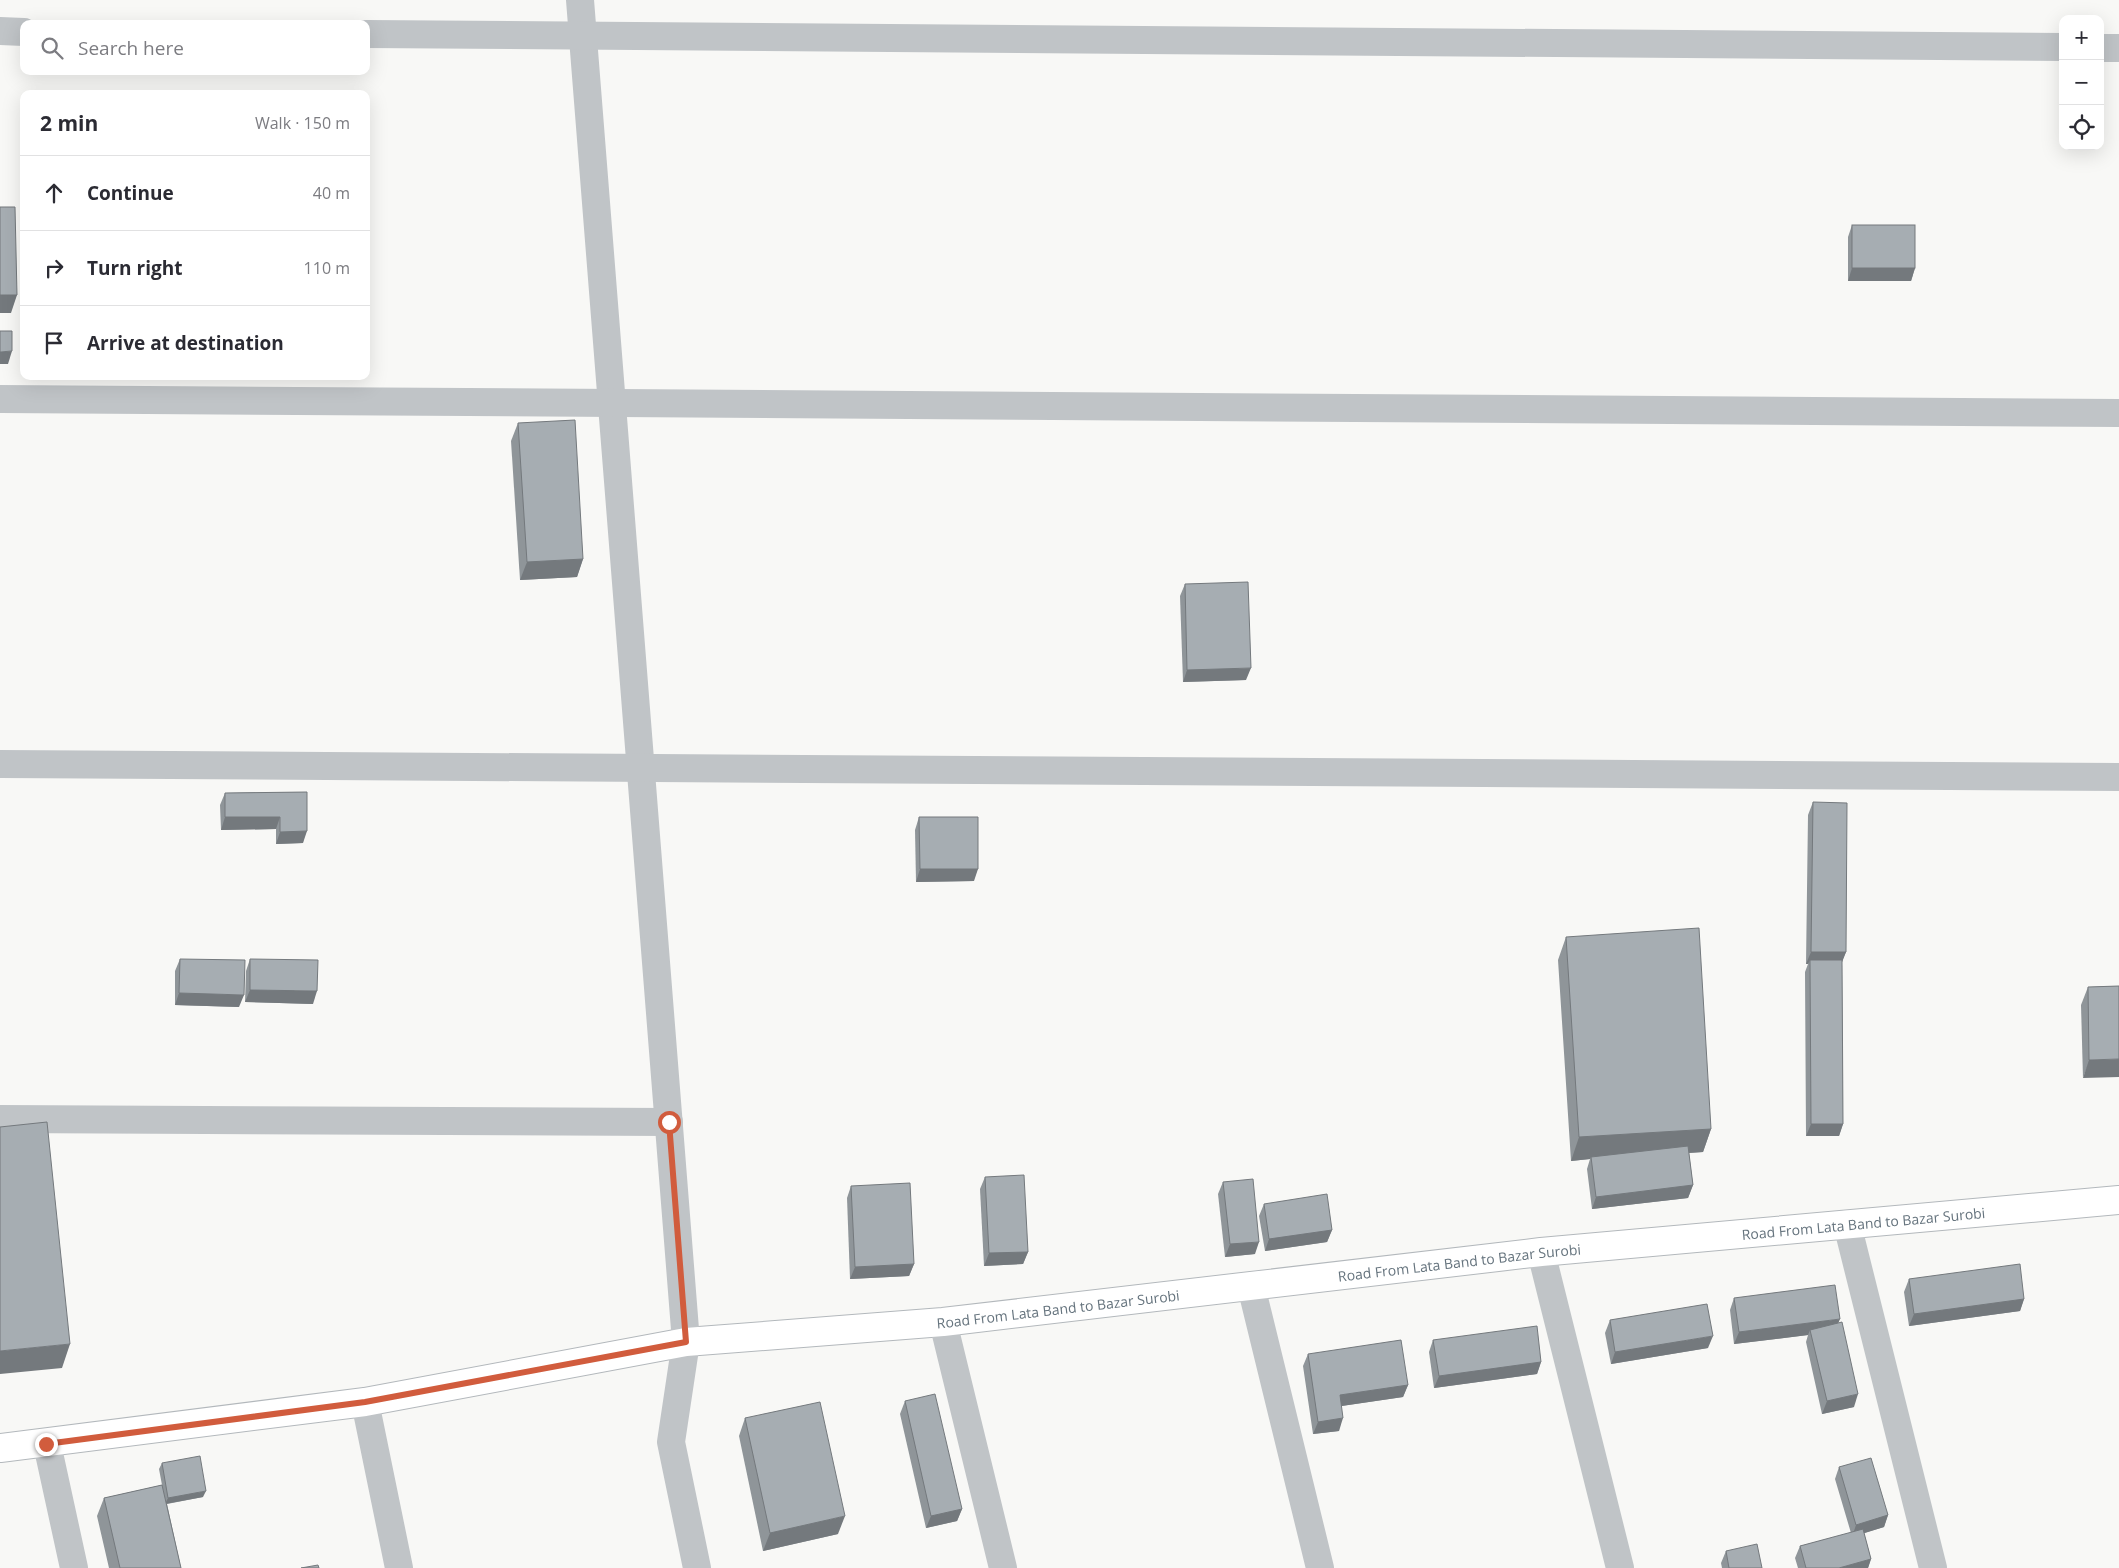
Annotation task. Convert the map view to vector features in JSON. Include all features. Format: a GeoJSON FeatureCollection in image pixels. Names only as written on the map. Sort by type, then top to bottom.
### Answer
{"type":"FeatureCollection","features":[{"type":"Feature","properties":{"kind":"main road","name":"Road From Lata Band to Bazar Surobi"},"geometry":{"type":"LineString","coordinates":[[0,1448],[46,1444],[365,1402],[686,1342],[943,1322],[1541,1252],[2119,1200]]}},
{"type":"Feature","properties":{"kind":"street"},"geometry":{"type":"LineString","coordinates":[[580,0],[686,1342],[671,1442],[697,1568]]}},
{"type":"Feature","properties":{"kind":"street"},"geometry":{"type":"LineString","coordinates":[[0,31],[20,32]]}},
{"type":"Feature","properties":{"kind":"street"},"geometry":{"type":"LineString","coordinates":[[370,34],[2059,47]]}},
{"type":"Feature","properties":{"kind":"street"},"geometry":{"type":"LineString","coordinates":[[2104,48],[2119,48]]}},
{"type":"Feature","properties":{"kind":"street"},"geometry":{"type":"LineString","coordinates":[[0,399],[2119,413]]}},
{"type":"Feature","properties":{"kind":"street"},"geometry":{"type":"LineString","coordinates":[[0,764],[2119,777]]}},
{"type":"Feature","properties":{"kind":"street"},"geometry":{"type":"LineString","coordinates":[[0,1119],[669,1122]]}},
{"type":"Feature","properties":{"kind":"street"},"geometry":{"type":"LineString","coordinates":[[1847,1224],[1933,1568]]}},
{"type":"Feature","properties":{"kind":"street"},"geometry":{"type":"LineString","coordinates":[[1541,1252],[1620,1568]]}},
{"type":"Feature","properties":{"kind":"street"},"geometry":{"type":"LineString","coordinates":[[1251,1286],[1320,1568]]}},
{"type":"Feature","properties":{"kind":"street"},"geometry":{"type":"LineString","coordinates":[[943,1322],[1004,1568]]}},
{"type":"Feature","properties":{"kind":"street"},"geometry":{"type":"LineString","coordinates":[[365,1402],[399,1568]]}},
{"type":"Feature","properties":{"kind":"street"},"geometry":{"type":"LineString","coordinates":[[46,1444],[74,1568]]}},
{"type":"Feature","properties":{"kind":"building"},"geometry":{"type":"Polygon","coordinates":[[[0,207],[15,207],[17,295],[0,295],[0,207]]]}},
{"type":"Feature","properties":{"kind":"building"},"geometry":{"type":"Polygon","coordinates":[[[1852,225],[1915,225],[1915,268],[1852,268],[1852,225]]]}},
{"type":"Feature","properties":{"kind":"building"},"geometry":{"type":"Polygon","coordinates":[[[0,331],[12,331],[12,351],[0,352],[0,331]]]}},
{"type":"Feature","properties":{"kind":"building"},"geometry":{"type":"Polygon","coordinates":[[[575,420],[583,559],[527,562],[518,423],[575,420]]]}},
{"type":"Feature","properties":{"kind":"building"},"geometry":{"type":"Polygon","coordinates":[[[1248,582],[1251,668],[1187,670],[1185,584],[1248,582]]]}},
{"type":"Feature","properties":{"kind":"building"},"geometry":{"type":"Polygon","coordinates":[[[307,792],[307,831],[280,832],[280,817],[225,817],[225,793],[307,792]]]}},
{"type":"Feature","properties":{"kind":"building"},"geometry":{"type":"Polygon","coordinates":[[[1813,802],[1847,803],[1846,952],[1811,952],[1813,802]]]}},
{"type":"Feature","properties":{"kind":"building"},"geometry":{"type":"Polygon","coordinates":[[[919,817],[978,817],[978,869],[920,869],[919,817]]]}},
{"type":"Feature","properties":{"kind":"building"},"geometry":{"type":"Polygon","coordinates":[[[1699,928],[1711,1129],[1579,1137],[1566,937],[1699,928]]]}},
{"type":"Feature","properties":{"kind":"building"},"geometry":{"type":"Polygon","coordinates":[[[180,959],[245,960],[244,995],[179,993],[180,959]]]}},
{"type":"Feature","properties":{"kind":"building"},"geometry":{"type":"Polygon","coordinates":[[[250,959],[318,960],[317,991],[250,990],[250,959]]]}},
{"type":"Feature","properties":{"kind":"building"},"geometry":{"type":"Polygon","coordinates":[[[1810,960],[1842,960],[1843,1124],[1811,1124],[1810,960]]]}},
{"type":"Feature","properties":{"kind":"building"},"geometry":{"type":"Polygon","coordinates":[[[2119,986],[2119,1059],[2089,1060],[2088,987],[2119,986]]]}},
{"type":"Feature","properties":{"kind":"building"},"geometry":{"type":"Polygon","coordinates":[[[47,1122],[70,1344],[0,1351],[0,1127],[47,1122]]]}},
{"type":"Feature","properties":{"kind":"building"},"geometry":{"type":"Polygon","coordinates":[[[1688,1146],[1693,1185],[1596,1197],[1591,1157],[1688,1146]]]}},
{"type":"Feature","properties":{"kind":"building"},"geometry":{"type":"Polygon","coordinates":[[[1024,1175],[1028,1252],[989,1253],[985,1177],[1024,1175]]]}},
{"type":"Feature","properties":{"kind":"building"},"geometry":{"type":"Polygon","coordinates":[[[1253,1179],[1259,1242],[1230,1244],[1223,1182],[1253,1179]]]}},
{"type":"Feature","properties":{"kind":"building"},"geometry":{"type":"Polygon","coordinates":[[[910,1183],[914,1264],[855,1267],[851,1186],[910,1183]]]}},
{"type":"Feature","properties":{"kind":"building"},"geometry":{"type":"Polygon","coordinates":[[[1327,1194],[1332,1230],[1269,1239],[1264,1204],[1327,1194]]]}},
{"type":"Feature","properties":{"kind":"building"},"geometry":{"type":"Polygon","coordinates":[[[2020,1264],[2024,1299],[1914,1314],[1909,1279],[2020,1264]]]}},
{"type":"Feature","properties":{"kind":"building"},"geometry":{"type":"Polygon","coordinates":[[[1835,1285],[1840,1319],[1739,1332],[1734,1298],[1835,1285]]]}},
{"type":"Feature","properties":{"kind":"building"},"geometry":{"type":"Polygon","coordinates":[[[1707,1304],[1713,1336],[1615,1352],[1610,1320],[1707,1304]]]}},
{"type":"Feature","properties":{"kind":"building"},"geometry":{"type":"Polygon","coordinates":[[[1842,1322],[1858,1394],[1827,1401],[1810,1330],[1842,1322]]]}},
{"type":"Feature","properties":{"kind":"building"},"geometry":{"type":"Polygon","coordinates":[[[1537,1326],[1541,1362],[1439,1376],[1433,1340],[1537,1326]]]}},
{"type":"Feature","properties":{"kind":"building"},"geometry":{"type":"Polygon","coordinates":[[[1401,1340],[1408,1385],[1340,1395],[1343,1418],[1318,1422],[1308,1354],[1401,1340]]]}},
{"type":"Feature","properties":{"kind":"building"},"geometry":{"type":"Polygon","coordinates":[[[935,1394],[962,1509],[931,1516],[905,1401],[935,1394]]]}},
{"type":"Feature","properties":{"kind":"building"},"geometry":{"type":"Polygon","coordinates":[[[820,1402],[845,1516],[770,1533],[745,1418],[820,1402]]]}},
{"type":"Feature","properties":{"kind":"building"},"geometry":{"type":"Polygon","coordinates":[[[200,1456],[206,1491],[168,1498],[162,1463],[200,1456]]]}},
{"type":"Feature","properties":{"kind":"building"},"geometry":{"type":"Polygon","coordinates":[[[1871,1458],[1888,1515],[1856,1525],[1839,1467],[1871,1458]]]}},
{"type":"Feature","properties":{"kind":"building"},"geometry":{"type":"Polygon","coordinates":[[[162,1485],[181,1568],[120,1568],[104,1498],[162,1485]]]}},
{"type":"Feature","properties":{"kind":"building"},"geometry":{"type":"Polygon","coordinates":[[[1863,1529],[1871,1559],[1839,1568],[1806,1568],[1800,1546],[1863,1529]]]}},
{"type":"Feature","properties":{"kind":"building"},"geometry":{"type":"Polygon","coordinates":[[[1757,1544],[1762,1568],[1729,1568],[1726,1551],[1757,1544]]]}},
{"type":"Feature","properties":{"kind":"building"},"geometry":{"type":"Polygon","coordinates":[[[318,1565],[319,1568],[301,1568],[318,1565]]]}},
{"type":"Feature","properties":{"kind":"route"},"geometry":{"type":"LineString","coordinates":[[46,1444],[365,1402],[686,1342],[669,1122]]}}]}
